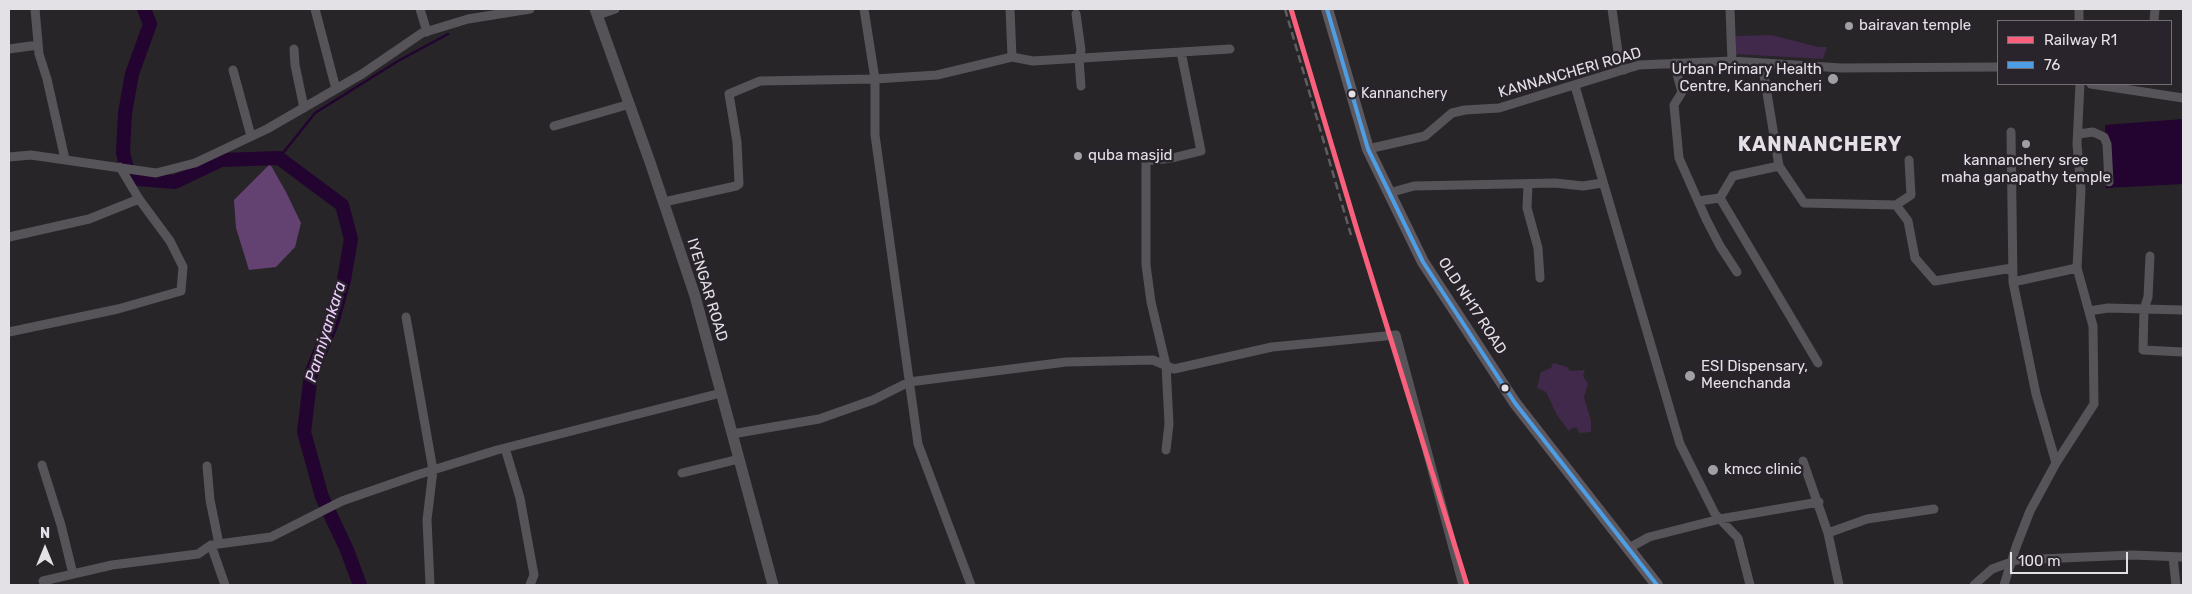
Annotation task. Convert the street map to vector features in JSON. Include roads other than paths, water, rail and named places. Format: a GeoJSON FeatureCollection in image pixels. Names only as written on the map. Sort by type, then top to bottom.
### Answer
{"type":"FeatureCollection","features":[{"type":"Feature","properties":{"kind":"main road","name":"OLD NH17 ROAD"},"geometry":{"type":"LineString","coordinates":[[1327,9],[1368,149],[1423,262],[1510,394],[1657,585]]}},
{"type":"Feature","properties":{"kind":"main road","name":"IYENGAR ROAD"},"geometry":{"type":"LineString","coordinates":[[597,12],[695,296],[773,585]]}},
{"type":"Feature","properties":{"kind":"street"},"geometry":{"type":"LineString","coordinates":[[35,9],[38,45],[66,159]]}},
{"type":"Feature","properties":{"kind":"street"},"geometry":{"type":"LineString","coordinates":[[315,9],[336,89]]}},
{"type":"Feature","properties":{"kind":"street"},"geometry":{"type":"LineString","coordinates":[[420,9],[427,32]]}},
{"type":"Feature","properties":{"kind":"street"},"geometry":{"type":"LineString","coordinates":[[9,156],[31,155],[66,159],[156,173],[195,163],[304,108],[427,32],[468,19],[530,9]]}},
{"type":"Feature","properties":{"kind":"street"},"geometry":{"type":"LineString","coordinates":[[597,12],[615,9]]}},
{"type":"Feature","properties":{"kind":"street"},"geometry":{"type":"LineString","coordinates":[[864,9],[875,79],[875,135],[918,444],[971,585]]}},
{"type":"Feature","properties":{"kind":"street"},"geometry":{"type":"LineString","coordinates":[[1010,9],[1012,57]]}},
{"type":"Feature","properties":{"kind":"street"},"geometry":{"type":"LineString","coordinates":[[1612,9],[1618,52],[1624,70]]}},
{"type":"Feature","properties":{"kind":"street"},"geometry":{"type":"LineString","coordinates":[[1730,9],[1732,61]]}},
{"type":"Feature","properties":{"kind":"street"},"geometry":{"type":"LineString","coordinates":[[1076,14],[1081,50],[1079,59],[1080,86]]}},
{"type":"Feature","properties":{"kind":"street"},"geometry":{"type":"LineString","coordinates":[[9,49],[38,45]]}},
{"type":"Feature","properties":{"kind":"street"},"geometry":{"type":"LineString","coordinates":[[294,49],[295,65],[304,108]]}},
{"type":"Feature","properties":{"kind":"street"},"geometry":{"type":"LineString","coordinates":[[664,202],[739,184],[738,142],[729,94],[760,81],[875,79],[937,75],[1012,57],[1033,61],[1230,49]]}},
{"type":"Feature","properties":{"kind":"street"},"geometry":{"type":"LineString","coordinates":[[1166,450],[1169,424],[1166,365],[1151,302],[1146,265],[1146,161],[1172,158],[1201,151],[1181,52]]}},
{"type":"Feature","properties":{"kind":"street","name":"KANNANCHERI ROAD"},"geometry":{"type":"LineString","coordinates":[[1368,149],[1425,136],[1452,113],[1465,110],[1500,108],[1639,65],[1732,61],[1841,68],[1997,67]]}},
{"type":"Feature","properties":{"kind":"street"},"geometry":{"type":"LineString","coordinates":[[1762,63],[1779,166],[1804,203],[1896,205],[1911,195],[1909,160]]}},
{"type":"Feature","properties":{"kind":"street"},"geometry":{"type":"LineString","coordinates":[[1674,64],[1682,92],[1674,105],[1679,158],[1720,246],[1737,272]]}},
{"type":"Feature","properties":{"kind":"street"},"geometry":{"type":"LineString","coordinates":[[233,70],[251,136]]}},
{"type":"Feature","properties":{"kind":"street"},"geometry":{"type":"LineString","coordinates":[[2004,585],[2030,511],[2056,463],[2094,404],[2093,326],[2077,268],[2080,190],[2078,134],[2080,85]]}},
{"type":"Feature","properties":{"kind":"street"},"geometry":{"type":"LineString","coordinates":[[2106,85],[2150,88],[2183,98]]}},
{"type":"Feature","properties":{"kind":"street"},"geometry":{"type":"LineString","coordinates":[[1575,86],[1680,444],[1715,514],[1738,538],[1750,585]]}},
{"type":"Feature","properties":{"kind":"street"},"geometry":{"type":"LineString","coordinates":[[554,126],[630,104]]}},
{"type":"Feature","properties":{"kind":"street"},"geometry":{"type":"LineString","coordinates":[[2011,132],[2013,282],[2036,394],[2056,463]]}},
{"type":"Feature","properties":{"kind":"street"},"geometry":{"type":"LineString","coordinates":[[2078,134],[2093,132],[2104,137],[2107,144],[2109,182]]}},
{"type":"Feature","properties":{"kind":"street"},"geometry":{"type":"LineString","coordinates":[[1720,198],[1733,176],[1779,166]]}},
{"type":"Feature","properties":{"kind":"street"},"geometry":{"type":"LineString","coordinates":[[9,332],[118,309],[181,291],[183,266],[170,241],[139,200],[120,167]]}},
{"type":"Feature","properties":{"kind":"street"},"geometry":{"type":"LineString","coordinates":[[1389,192],[1414,186],[1555,183],[1583,186],[1602,183]]}},
{"type":"Feature","properties":{"kind":"street"},"geometry":{"type":"LineString","coordinates":[[1528,184],[1527,208],[1538,248],[1540,278]]}},
{"type":"Feature","properties":{"kind":"street"},"geometry":{"type":"LineString","coordinates":[[1698,201],[1720,198]]}},
{"type":"Feature","properties":{"kind":"street"},"geometry":{"type":"LineString","coordinates":[[1720,198],[1818,364]]}},
{"type":"Feature","properties":{"kind":"street"},"geometry":{"type":"LineString","coordinates":[[9,237],[89,219],[139,200]]}},
{"type":"Feature","properties":{"kind":"street"},"geometry":{"type":"LineString","coordinates":[[1896,205],[1908,221],[1915,258],[1935,280],[2012,268]]}},
{"type":"Feature","properties":{"kind":"street"},"geometry":{"type":"LineString","coordinates":[[2150,256],[2148,297],[2144,309],[2143,350],[2183,352]]}},
{"type":"Feature","properties":{"kind":"street"},"geometry":{"type":"LineString","coordinates":[[2013,282],[2077,268]]}},
{"type":"Feature","properties":{"kind":"street"},"geometry":{"type":"LineString","coordinates":[[2089,311],[2108,308],[2183,310]]}},
{"type":"Feature","properties":{"kind":"street"},"geometry":{"type":"LineString","coordinates":[[406,317],[433,470],[427,520],[430,585]]}},
{"type":"Feature","properties":{"kind":"street"},"geometry":{"type":"LineString","coordinates":[[732,434],[819,419],[872,400],[909,382],[1066,362],[1153,360],[1174,369],[1272,347],[1396,335],[1463,585]]}},
{"type":"Feature","properties":{"kind":"street"},"geometry":{"type":"LineString","coordinates":[[43,581],[112,565],[198,554],[215,544],[270,537],[342,501],[433,470],[506,448],[721,393]]}},
{"type":"Feature","properties":{"kind":"street"},"geometry":{"type":"LineString","coordinates":[[506,448],[520,498],[534,576],[530,585]]}},
{"type":"Feature","properties":{"kind":"street"},"geometry":{"type":"LineString","coordinates":[[682,473],[739,459]]}},
{"type":"Feature","properties":{"kind":"street"},"geometry":{"type":"LineString","coordinates":[[1803,461],[1819,502],[1839,585]]}},
{"type":"Feature","properties":{"kind":"street"},"geometry":{"type":"LineString","coordinates":[[42,465],[62,525],[73,574]]}},
{"type":"Feature","properties":{"kind":"street"},"geometry":{"type":"LineString","coordinates":[[207,466],[215,544],[225,585]]}},
{"type":"Feature","properties":{"kind":"street"},"geometry":{"type":"LineString","coordinates":[[1629,548],[1649,537],[1720,519],[1819,502]]}},
{"type":"Feature","properties":{"kind":"street"},"geometry":{"type":"LineString","coordinates":[[1828,533],[1866,519],[1934,509]]}},
{"type":"Feature","properties":{"kind":"street"},"geometry":{"type":"LineString","coordinates":[[1974,585],[1992,569],[2018,560],[2132,555],[2183,557]]}},
{"type":"Feature","properties":{"kind":"street"},"geometry":{"type":"LineString","coordinates":[[2173,557],[2176,585]]}},
{"type":"Feature","properties":{"kind":"waterway","name":"Panniyankara"},"geometry":{"type":"LineString","coordinates":[[144,9],[150,24],[132,74],[125,113],[123,153],[127,168],[138,179],[175,182],[221,160],[279,158],[342,205],[351,239],[344,280],[333,320],[311,374],[304,432],[322,497],[347,550],[360,585]]}},
{"type":"Feature","properties":{"kind":"waterway"},"geometry":{"type":"LineString","coordinates":[[279,158],[315,113],[398,61],[448,34]]}},
{"type":"Feature","properties":{"kind":"railway"},"geometry":{"type":"LineString","coordinates":[[1285,9],[1351,235]]}},
{"type":"Feature","properties":{"kind":"rail line","name":"R1"},"geometry":{"type":"LineString","coordinates":[[1291,9],[1467,585]]}},
{"type":"Feature","properties":{"kind":"place","name":"bairavan temple"},"geometry":{"type":"Point","coordinates":[1849,26]}},
{"type":"Feature","properties":{"kind":"place","name":"Urban Primary Health Centre, Kannancheri"},"geometry":{"type":"Point","coordinates":[1833,79]}},
{"type":"Feature","properties":{"kind":"place","name":"Kannanchery"},"geometry":{"type":"Point","coordinates":[1352,94]}},
{"type":"Feature","properties":{"kind":"place","name":"kannanchery sree maha ganapathy temple"},"geometry":{"type":"Point","coordinates":[2026,144]}},
{"type":"Feature","properties":{"kind":"place","name":"quba masjid"},"geometry":{"type":"Point","coordinates":[1078,156]}},
{"type":"Feature","properties":{"kind":"place","name":"ESI Dispensary, Meenchanda"},"geometry":{"type":"Point","coordinates":[1690,376]}},
{"type":"Feature","properties":{"kind":"place","name":"kmcc clinic"},"geometry":{"type":"Point","coordinates":[1713,470]}},
{"type":"Feature","properties":{"kind":"district","name":"KANNANCHERY"},"geometry":{"type":"Point","coordinates":[1820,145]}}]}
